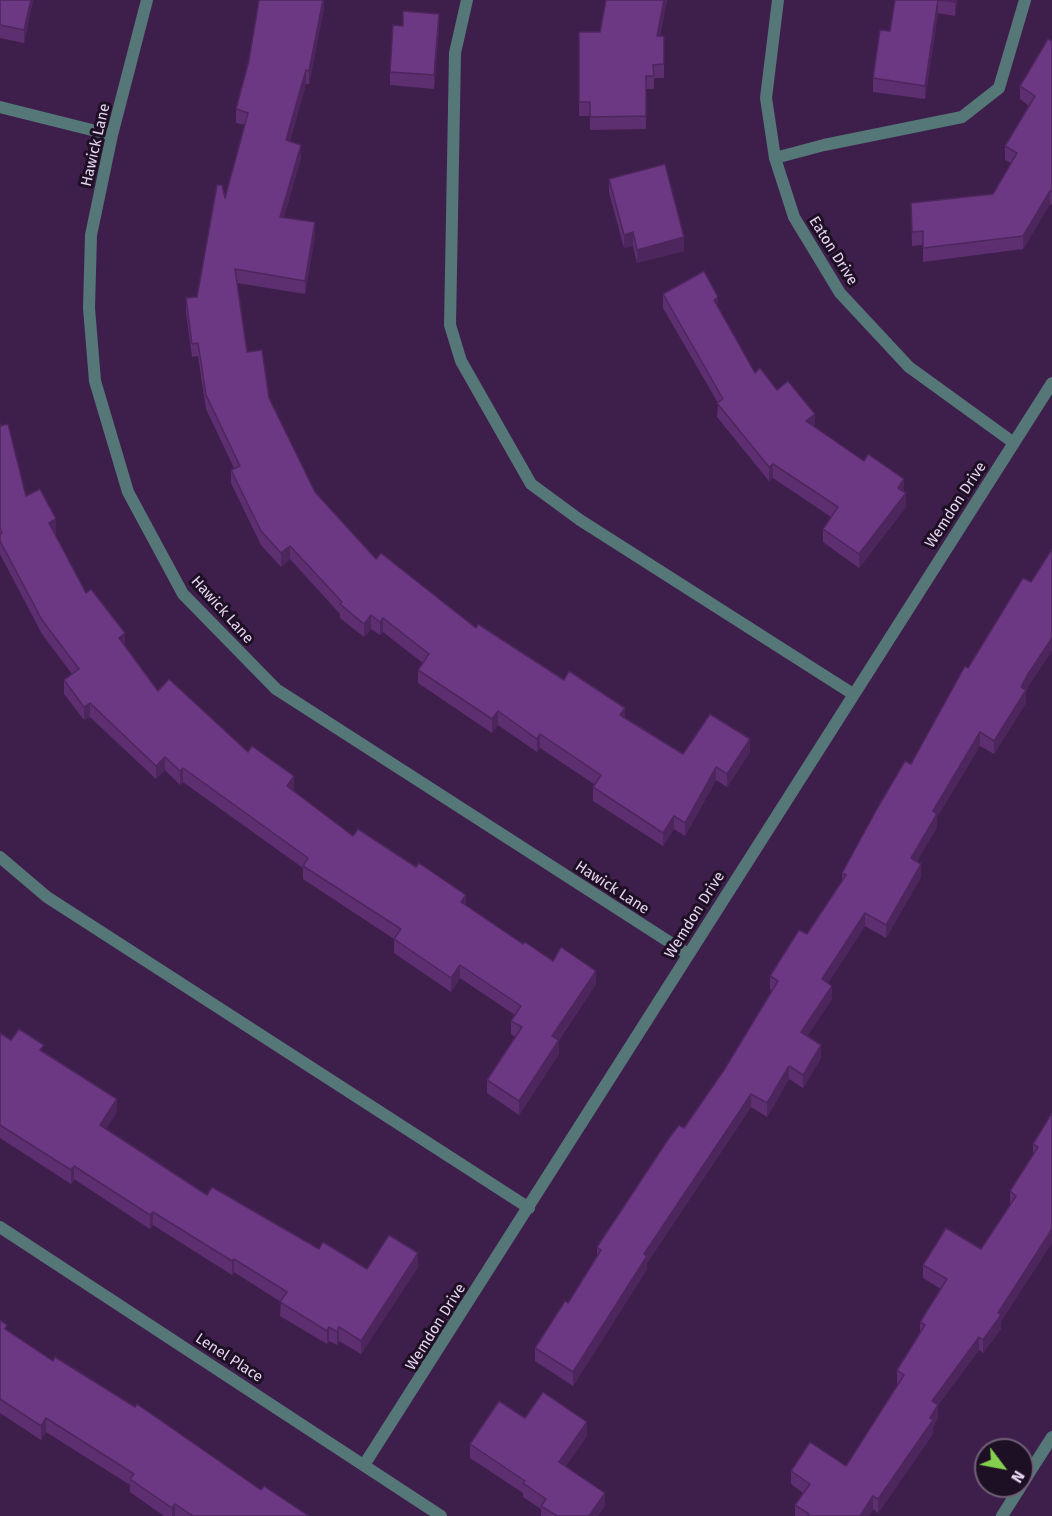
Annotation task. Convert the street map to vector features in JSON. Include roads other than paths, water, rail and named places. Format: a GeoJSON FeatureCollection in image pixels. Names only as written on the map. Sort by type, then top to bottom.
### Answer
{"type":"FeatureCollection","features":[{"type":"Feature","properties":{"kind":"street","name":"Hawick Lane"},"geometry":{"type":"LineString","coordinates":[[147,0],[112,135],[91,235],[88,308],[95,381],[128,492],[183,594],[276,689],[688,954]]}},
{"type":"Feature","properties":{"kind":"street"},"geometry":{"type":"LineString","coordinates":[[468,0],[454,53],[450,325],[461,361],[531,484],[580,520],[853,694]]}},
{"type":"Feature","properties":{"kind":"street","name":"Eaton Drive"},"geometry":{"type":"LineString","coordinates":[[778,0],[766,98],[775,158],[794,217],[840,293],[909,367],[1014,443]]}},
{"type":"Feature","properties":{"kind":"street"},"geometry":{"type":"LineString","coordinates":[[775,158],[824,145],[962,117],[999,88],[1025,0]]}},
{"type":"Feature","properties":{"kind":"street"},"geometry":{"type":"LineString","coordinates":[[0,107],[112,135]]}},
{"type":"Feature","properties":{"kind":"street","name":"Wemdon Drive"},"geometry":{"type":"LineString","coordinates":[[364,1465],[1052,382]]}},
{"type":"Feature","properties":{"kind":"street"},"geometry":{"type":"LineString","coordinates":[[0,857],[56,904],[529,1208]]}},
{"type":"Feature","properties":{"kind":"street","name":"Lenel Place"},"geometry":{"type":"LineString","coordinates":[[0,1227],[441,1516]]}},
{"type":"Feature","properties":{"kind":"street"},"geometry":{"type":"LineString","coordinates":[[1034,1465],[1052,1437]]}},
{"type":"Feature","properties":{"kind":"street"},"geometry":{"type":"LineString","coordinates":[[1002,1516],[1013,1498]]}}]}
